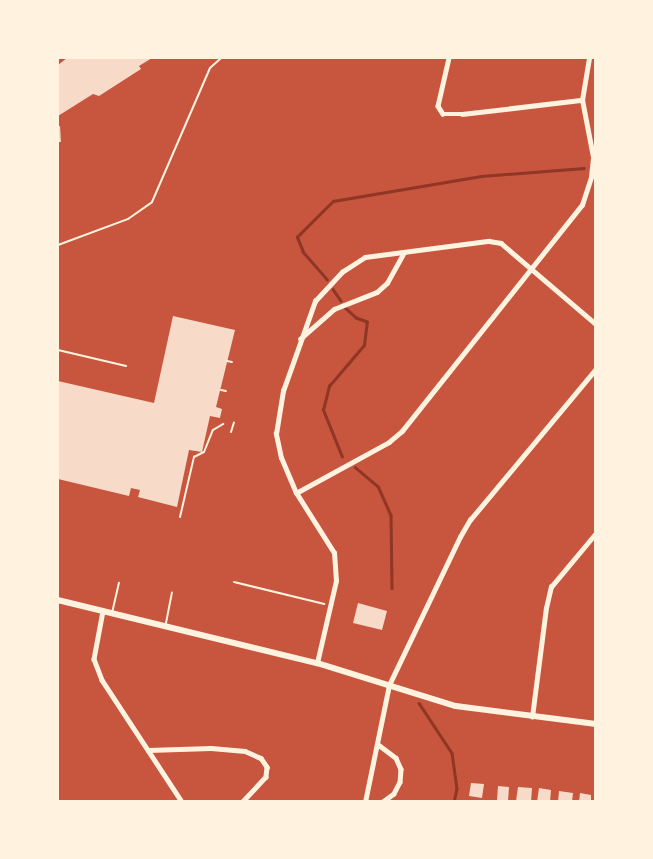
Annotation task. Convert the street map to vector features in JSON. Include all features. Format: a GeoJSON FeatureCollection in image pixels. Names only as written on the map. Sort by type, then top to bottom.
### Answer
{"type":"FeatureCollection","features":[{"type":"Feature","properties":{"kind":"street"},"geometry":{"type":"LineString","coordinates":[[449,58],[438,106],[443,114],[462,114],[582,100]]}},
{"type":"Feature","properties":{"kind":"street"},"geometry":{"type":"LineString","coordinates":[[296,493],[389,442],[402,431],[533,270],[582,204],[591,177],[593,158],[582,100],[589,58]]}},
{"type":"Feature","properties":{"kind":"street"},"geometry":{"type":"LineString","coordinates":[[317,663],[336,581],[334,553],[296,493],[281,458],[276,434],[283,391],[299,340],[314,302],[342,272],[365,257],[403,254],[489,241],[501,243],[596,324]]}},
{"type":"Feature","properties":{"kind":"street"},"geometry":{"type":"LineString","coordinates":[[299,340],[334,309],[377,292],[387,283],[403,254]]}},
{"type":"Feature","properties":{"kind":"street"},"geometry":{"type":"LineString","coordinates":[[365,802],[379,745],[389,685],[470,520],[596,369]]}},
{"type":"Feature","properties":{"kind":"street"},"geometry":{"type":"LineString","coordinates":[[532,717],[546,608],[551,587],[596,534]]}},
{"type":"Feature","properties":{"kind":"street"},"geometry":{"type":"LineString","coordinates":[[58,600],[317,663],[456,706],[596,724]]}},
{"type":"Feature","properties":{"kind":"street"},"geometry":{"type":"LineString","coordinates":[[103,612],[94,659],[102,680],[182,802]]}},
{"type":"Feature","properties":{"kind":"street"},"geometry":{"type":"LineString","coordinates":[[379,745],[396,758],[401,769],[400,782],[384,802]]}},
{"type":"Feature","properties":{"kind":"street"},"geometry":{"type":"LineString","coordinates":[[148,750],[212,748],[246,751],[262,758],[267,767],[266,777],[243,802]]}},
{"type":"Feature","properties":{"kind":"lane"},"geometry":{"type":"LineString","coordinates":[[58,350],[126,366]]}},
{"type":"Feature","properties":{"kind":"lane"},"geometry":{"type":"LineString","coordinates":[[231,432],[234,422]]}},
{"type":"Feature","properties":{"kind":"lane"},"geometry":{"type":"LineString","coordinates":[[112,614],[119,583]]}},
{"type":"Feature","properties":{"kind":"lane"},"geometry":{"type":"LineString","coordinates":[[165,626],[172,594]]}},
{"type":"Feature","properties":{"kind":"path"},"geometry":{"type":"LineString","coordinates":[[58,245],[128,219],[152,202],[210,68],[221,58]]}},
{"type":"Feature","properties":{"kind":"path"},"geometry":{"type":"LineString","coordinates":[[228,361],[232,362]]}},
{"type":"Feature","properties":{"kind":"path"},"geometry":{"type":"LineString","coordinates":[[221,390],[226,391]]}},
{"type":"Feature","properties":{"kind":"path"},"geometry":{"type":"LineString","coordinates":[[180,517],[194,457],[204,452],[212,430],[223,424]]}},
{"type":"Feature","properties":{"kind":"path"},"geometry":{"type":"LineString","coordinates":[[234,582],[324,604]]}},
{"type":"Feature","properties":{"kind":"building"},"geometry":{"type":"Polygon","coordinates":[[[67,58],[152,58],[139,66],[141,69],[99,96],[93,94],[58,116],[58,65],[67,58]]]}},
{"type":"Feature","properties":{"kind":"building"},"geometry":{"type":"Polygon","coordinates":[[[58,126],[60,126],[61,142],[58,142],[58,126]]]}},
{"type":"Feature","properties":{"kind":"building"},"geometry":{"type":"Polygon","coordinates":[[[173,316],[235,330],[216,407],[222,409],[220,418],[210,416],[202,452],[189,450],[177,507],[138,497],[140,490],[131,488],[129,496],[58,479],[58,381],[154,403],[173,316]]]}},
{"type":"Feature","properties":{"kind":"building"},"geometry":{"type":"Polygon","coordinates":[[[358,603],[387,611],[382,630],[353,623],[358,603]]]}},
{"type":"Feature","properties":{"kind":"building"},"geometry":{"type":"Polygon","coordinates":[[[471,783],[484,784],[482,798],[469,796],[471,783]]]}},
{"type":"Feature","properties":{"kind":"building"},"geometry":{"type":"Polygon","coordinates":[[[498,786],[509,787],[508,801],[497,800],[498,786]]]}},
{"type":"Feature","properties":{"kind":"building"},"geometry":{"type":"Polygon","coordinates":[[[518,787],[532,788],[531,802],[516,801],[518,787]]]}},
{"type":"Feature","properties":{"kind":"building"},"geometry":{"type":"Polygon","coordinates":[[[539,788],[551,790],[550,802],[537,802],[539,788]]]}},
{"type":"Feature","properties":{"kind":"building"},"geometry":{"type":"Polygon","coordinates":[[[559,791],[573,793],[572,802],[558,802],[559,791]]]}},
{"type":"Feature","properties":{"kind":"building"},"geometry":{"type":"Polygon","coordinates":[[[580,793],[591,795],[591,802],[579,802],[580,793]]]}},
{"type":"Feature","properties":{"kind":"waterway"},"geometry":{"type":"LineString","coordinates":[[327,280],[303,252],[297,237],[333,201],[481,176],[584,168]]}},
{"type":"Feature","properties":{"kind":"waterway"},"geometry":{"type":"LineString","coordinates":[[333,289],[341,301]]}},
{"type":"Feature","properties":{"kind":"waterway"},"geometry":{"type":"LineString","coordinates":[[342,457],[323,410],[329,386],[364,345],[367,322],[356,318],[345,308]]}},
{"type":"Feature","properties":{"kind":"waterway"},"geometry":{"type":"LineString","coordinates":[[355,467],[378,486],[391,515],[392,588]]}},
{"type":"Feature","properties":{"kind":"waterway"},"geometry":{"type":"LineString","coordinates":[[419,703],[452,753],[457,789],[454,802]]}}]}
